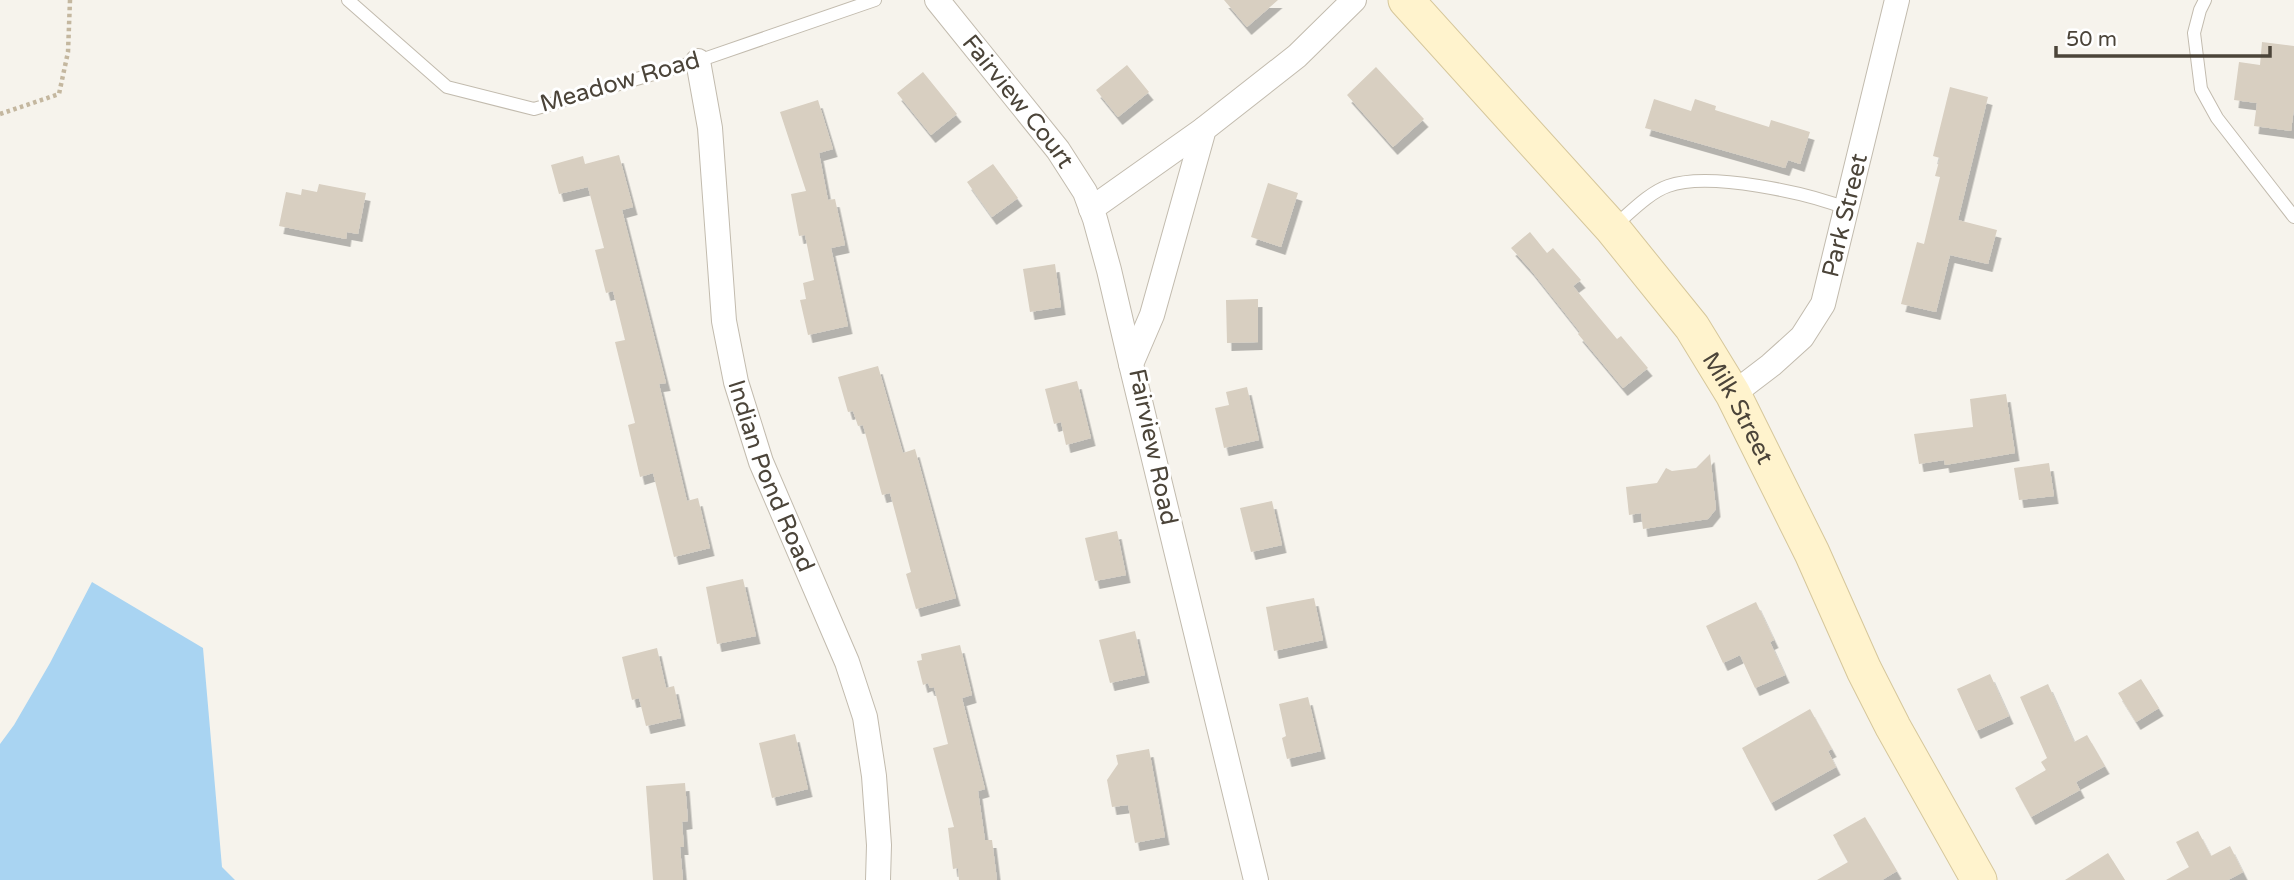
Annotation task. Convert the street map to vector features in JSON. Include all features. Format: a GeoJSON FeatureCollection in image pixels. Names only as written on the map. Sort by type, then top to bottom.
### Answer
{"type":"FeatureCollection","features":[{"type":"Feature","properties":{"kind":"main road","name":"Milk Street"},"geometry":{"type":"LineString","coordinates":[[1406,0],[1612,228],[1692,327],[1733,394],[1812,553],[1881,704],[1979,880]]}},
{"type":"Feature","properties":{"kind":"street","name":"Fairview Court"},"geometry":{"type":"LineString","coordinates":[[937,0],[1058,150],[1084,192],[1109,270],[1131,364]]}},
{"type":"Feature","properties":{"kind":"street"},"geometry":{"type":"LineString","coordinates":[[1091,209],[1204,129],[1297,56],[1354,0]]}},
{"type":"Feature","properties":{"kind":"street","name":"Park Street"},"geometry":{"type":"LineString","coordinates":[[1733,394],[1802,337],[1823,304],[1897,0]]}},
{"type":"Feature","properties":{"kind":"street","name":"Indian Pond Road"},"geometry":{"type":"LineString","coordinates":[[698,61],[710,128],[724,321],[736,382],[761,462],[847,662],[865,717],[874,776],[879,845],[878,880]]}},
{"type":"Feature","properties":{"kind":"street","name":"Fairview Road"},"geometry":{"type":"LineString","coordinates":[[1204,129],[1152,315],[1131,364],[1256,880]]}},
{"type":"Feature","properties":{"kind":"lane","name":"Meadow Road"},"geometry":{"type":"LineString","coordinates":[[348,0],[447,87],[534,109],[698,61],[875,0]]}},
{"type":"Feature","properties":{"kind":"lane"},"geometry":{"type":"LineString","coordinates":[[2205,0],[2194,33],[2202,89],[2217,118],[2292,211]]}},
{"type":"Feature","properties":{"kind":"lane"},"geometry":{"type":"LineString","coordinates":[[1612,228],[1668,186],[1691,182],[1733,183],[1803,193],[1848,209]]}},
{"type":"Feature","properties":{"kind":"path"},"geometry":{"type":"LineString","coordinates":[[0,114],[59,94],[68,52],[70,0]]}},
{"type":"Feature","properties":{"kind":"water"},"geometry":{"type":"Polygon","coordinates":[[[92,582],[203,648],[222,867],[235,880],[0,880],[0,744],[50,663],[92,582]]]}},
{"type":"Feature","properties":{"kind":"building"},"geometry":{"type":"Polygon","coordinates":[[[1224,0],[1278,0],[1247,27],[1224,0]]]}},
{"type":"Feature","properties":{"kind":"building"},"geometry":{"type":"Polygon","coordinates":[[[2262,42],[2294,46],[2294,108],[2291,131],[2254,126],[2257,103],[2234,100],[2239,62],[2260,65],[2262,42]]]}},
{"type":"Feature","properties":{"kind":"building"},"geometry":{"type":"Polygon","coordinates":[[[1127,65],[1149,92],[1118,117],[1096,90],[1127,65]]]}},
{"type":"Feature","properties":{"kind":"building"},"geometry":{"type":"Polygon","coordinates":[[[1376,67],[1424,119],[1393,147],[1347,95],[1376,67]]]}},
{"type":"Feature","properties":{"kind":"building"},"geometry":{"type":"Polygon","coordinates":[[[923,72],[957,114],[931,135],[897,93],[923,72]]]}},
{"type":"Feature","properties":{"kind":"building"},"geometry":{"type":"Polygon","coordinates":[[[1950,87],[1988,97],[1958,220],[1997,230],[1988,264],[1950,255],[1936,312],[1901,304],[1917,242],[1924,244],[1940,177],[1935,176],[1940,158],[1933,156],[1950,87]]]}},
{"type":"Feature","properties":{"kind":"building"},"geometry":{"type":"Polygon","coordinates":[[[1654,99],[1691,111],[1695,99],[1716,106],[1715,110],[1769,127],[1771,120],[1810,132],[1800,164],[1788,160],[1785,168],[1645,128],[1654,99]]]}},
{"type":"Feature","properties":{"kind":"building"},"geometry":{"type":"Polygon","coordinates":[[[818,100],[833,149],[819,153],[828,200],[835,199],[845,245],[831,248],[848,326],[808,335],[800,300],[806,299],[803,283],[814,280],[805,235],[799,236],[791,194],[806,191],[780,112],[818,100]]]}},
{"type":"Feature","properties":{"kind":"building"},"geometry":{"type":"Polygon","coordinates":[[[619,155],[633,207],[622,210],[666,383],[659,384],[687,501],[698,498],[710,548],[674,557],[653,473],[640,477],[628,425],[635,423],[615,342],[625,340],[613,291],[606,293],[595,250],[604,248],[588,187],[559,194],[551,165],[583,156],[585,164],[619,155]]]}},
{"type":"Feature","properties":{"kind":"building"},"geometry":{"type":"Polygon","coordinates":[[[993,164],[1018,198],[992,217],[967,182],[993,164]]]}},
{"type":"Feature","properties":{"kind":"building"},"geometry":{"type":"Polygon","coordinates":[[[1268,183],[1298,193],[1281,247],[1251,237],[1268,183]]]}},
{"type":"Feature","properties":{"kind":"building"},"geometry":{"type":"Polygon","coordinates":[[[319,184],[366,193],[358,234],[347,232],[346,239],[279,226],[286,192],[301,195],[302,189],[317,192],[319,184]]]}},
{"type":"Feature","properties":{"kind":"building"},"geometry":{"type":"Polygon","coordinates":[[[1530,232],[1547,253],[1553,248],[1581,280],[1573,286],[1617,339],[1621,336],[1648,368],[1623,388],[1511,248],[1530,232]]]}},
{"type":"Feature","properties":{"kind":"building"},"geometry":{"type":"Polygon","coordinates":[[[1055,264],[1061,307],[1030,312],[1023,269],[1055,264]]]}},
{"type":"Feature","properties":{"kind":"building"},"geometry":{"type":"Polygon","coordinates":[[[1258,299],[1258,342],[1227,343],[1226,300],[1258,299]]]}},
{"type":"Feature","properties":{"kind":"building"},"geometry":{"type":"Polygon","coordinates":[[[878,366],[903,453],[915,449],[956,598],[916,609],[906,574],[911,572],[890,493],[882,495],[863,425],[858,426],[853,411],[848,412],[838,377],[878,366]]]}},
{"type":"Feature","properties":{"kind":"building"},"geometry":{"type":"Polygon","coordinates":[[[1077,381],[1091,438],[1066,445],[1061,422],[1054,424],[1045,389],[1077,381]]]}},
{"type":"Feature","properties":{"kind":"building"},"geometry":{"type":"Polygon","coordinates":[[[1247,387],[1259,440],[1224,448],[1215,408],[1229,405],[1226,392],[1247,387]]]}},
{"type":"Feature","properties":{"kind":"building"},"geometry":{"type":"Polygon","coordinates":[[[2006,394],[2015,453],[1945,465],[1944,460],[1919,464],[1914,434],[1973,427],[1970,399],[2006,394]]]}},
{"type":"Feature","properties":{"kind":"building"},"geometry":{"type":"Polygon","coordinates":[[[1710,454],[1716,509],[1708,519],[1643,529],[1641,513],[1629,515],[1626,487],[1657,483],[1666,468],[1672,471],[1696,468],[1710,454]]]}},
{"type":"Feature","properties":{"kind":"building"},"geometry":{"type":"Polygon","coordinates":[[[2049,463],[2054,496],[2019,500],[2014,468],[2049,463]]]}},
{"type":"Feature","properties":{"kind":"building"},"geometry":{"type":"Polygon","coordinates":[[[1272,501],[1282,545],[1251,552],[1240,508],[1272,501]]]}},
{"type":"Feature","properties":{"kind":"building"},"geometry":{"type":"Polygon","coordinates":[[[1117,531],[1126,575],[1095,581],[1085,538],[1117,531]]]}},
{"type":"Feature","properties":{"kind":"building"},"geometry":{"type":"Polygon","coordinates":[[[743,579],[756,636],[717,644],[706,587],[743,579]]]}},
{"type":"Feature","properties":{"kind":"building"},"geometry":{"type":"Polygon","coordinates":[[[1314,598],[1323,640],[1274,651],[1266,607],[1314,598]]]}},
{"type":"Feature","properties":{"kind":"building"},"geometry":{"type":"Polygon","coordinates":[[[1756,602],[1774,640],[1770,642],[1785,675],[1755,688],[1740,655],[1723,663],[1706,626],[1756,602]]]}},
{"type":"Feature","properties":{"kind":"building"},"geometry":{"type":"Polygon","coordinates":[[[1135,631],[1145,675],[1110,683],[1099,640],[1135,631]]]}},
{"type":"Feature","properties":{"kind":"building"},"geometry":{"type":"Polygon","coordinates":[[[960,645],[972,695],[962,698],[985,789],[978,791],[985,840],[992,840],[997,880],[959,880],[958,868],[953,869],[948,828],[954,827],[933,748],[948,744],[934,687],[930,688],[928,683],[923,685],[917,661],[922,660],[921,654],[960,645]]]}},
{"type":"Feature","properties":{"kind":"building"},"geometry":{"type":"Polygon","coordinates":[[[657,648],[666,688],[674,686],[681,718],[646,726],[639,698],[632,700],[622,657],[657,648]]]}},
{"type":"Feature","properties":{"kind":"building"},"geometry":{"type":"Polygon","coordinates":[[[1990,674],[2009,716],[1976,731],[1957,689],[1990,674]]]}},
{"type":"Feature","properties":{"kind":"building"},"geometry":{"type":"Polygon","coordinates":[[[2141,679],[2159,708],[2136,722],[2118,693],[2141,679]]]}},
{"type":"Feature","properties":{"kind":"building"},"geometry":{"type":"Polygon","coordinates":[[[2048,684],[2074,742],[2087,735],[2105,766],[2076,782],[2080,790],[2031,817],[2015,788],[2046,770],[2041,762],[2047,758],[2020,697],[2048,684]]]}},
{"type":"Feature","properties":{"kind":"building"},"geometry":{"type":"Polygon","coordinates":[[[1308,697],[1321,751],[1287,759],[1282,738],[1286,736],[1279,704],[1308,697]]]}},
{"type":"Feature","properties":{"kind":"building"},"geometry":{"type":"Polygon","coordinates":[[[1810,709],[1832,749],[1828,751],[1836,767],[1771,803],[1742,748],[1810,709]]]}},
{"type":"Feature","properties":{"kind":"building"},"geometry":{"type":"Polygon","coordinates":[[[795,734],[808,789],[772,798],[759,743],[795,734]]]}},
{"type":"Feature","properties":{"kind":"building"},"geometry":{"type":"Polygon","coordinates":[[[1149,749],[1165,837],[1135,843],[1128,805],[1112,807],[1107,780],[1118,764],[1116,755],[1149,749]]]}},
{"type":"Feature","properties":{"kind":"building"},"geometry":{"type":"Polygon","coordinates":[[[685,783],[688,821],[682,822],[684,847],[680,847],[683,880],[653,880],[646,786],[685,783]]]}},
{"type":"Feature","properties":{"kind":"building"},"geometry":{"type":"Polygon","coordinates":[[[1865,817],[1897,871],[1882,880],[1817,880],[1848,862],[1833,835],[1865,817]]]}},
{"type":"Feature","properties":{"kind":"building"},"geometry":{"type":"Polygon","coordinates":[[[2198,831],[2211,856],[2230,846],[2243,872],[2228,880],[2166,880],[2189,867],[2176,842],[2198,831]]]}},
{"type":"Feature","properties":{"kind":"building"},"geometry":{"type":"Polygon","coordinates":[[[2108,853],[2125,880],[2065,880],[2108,853]]]}}]}
